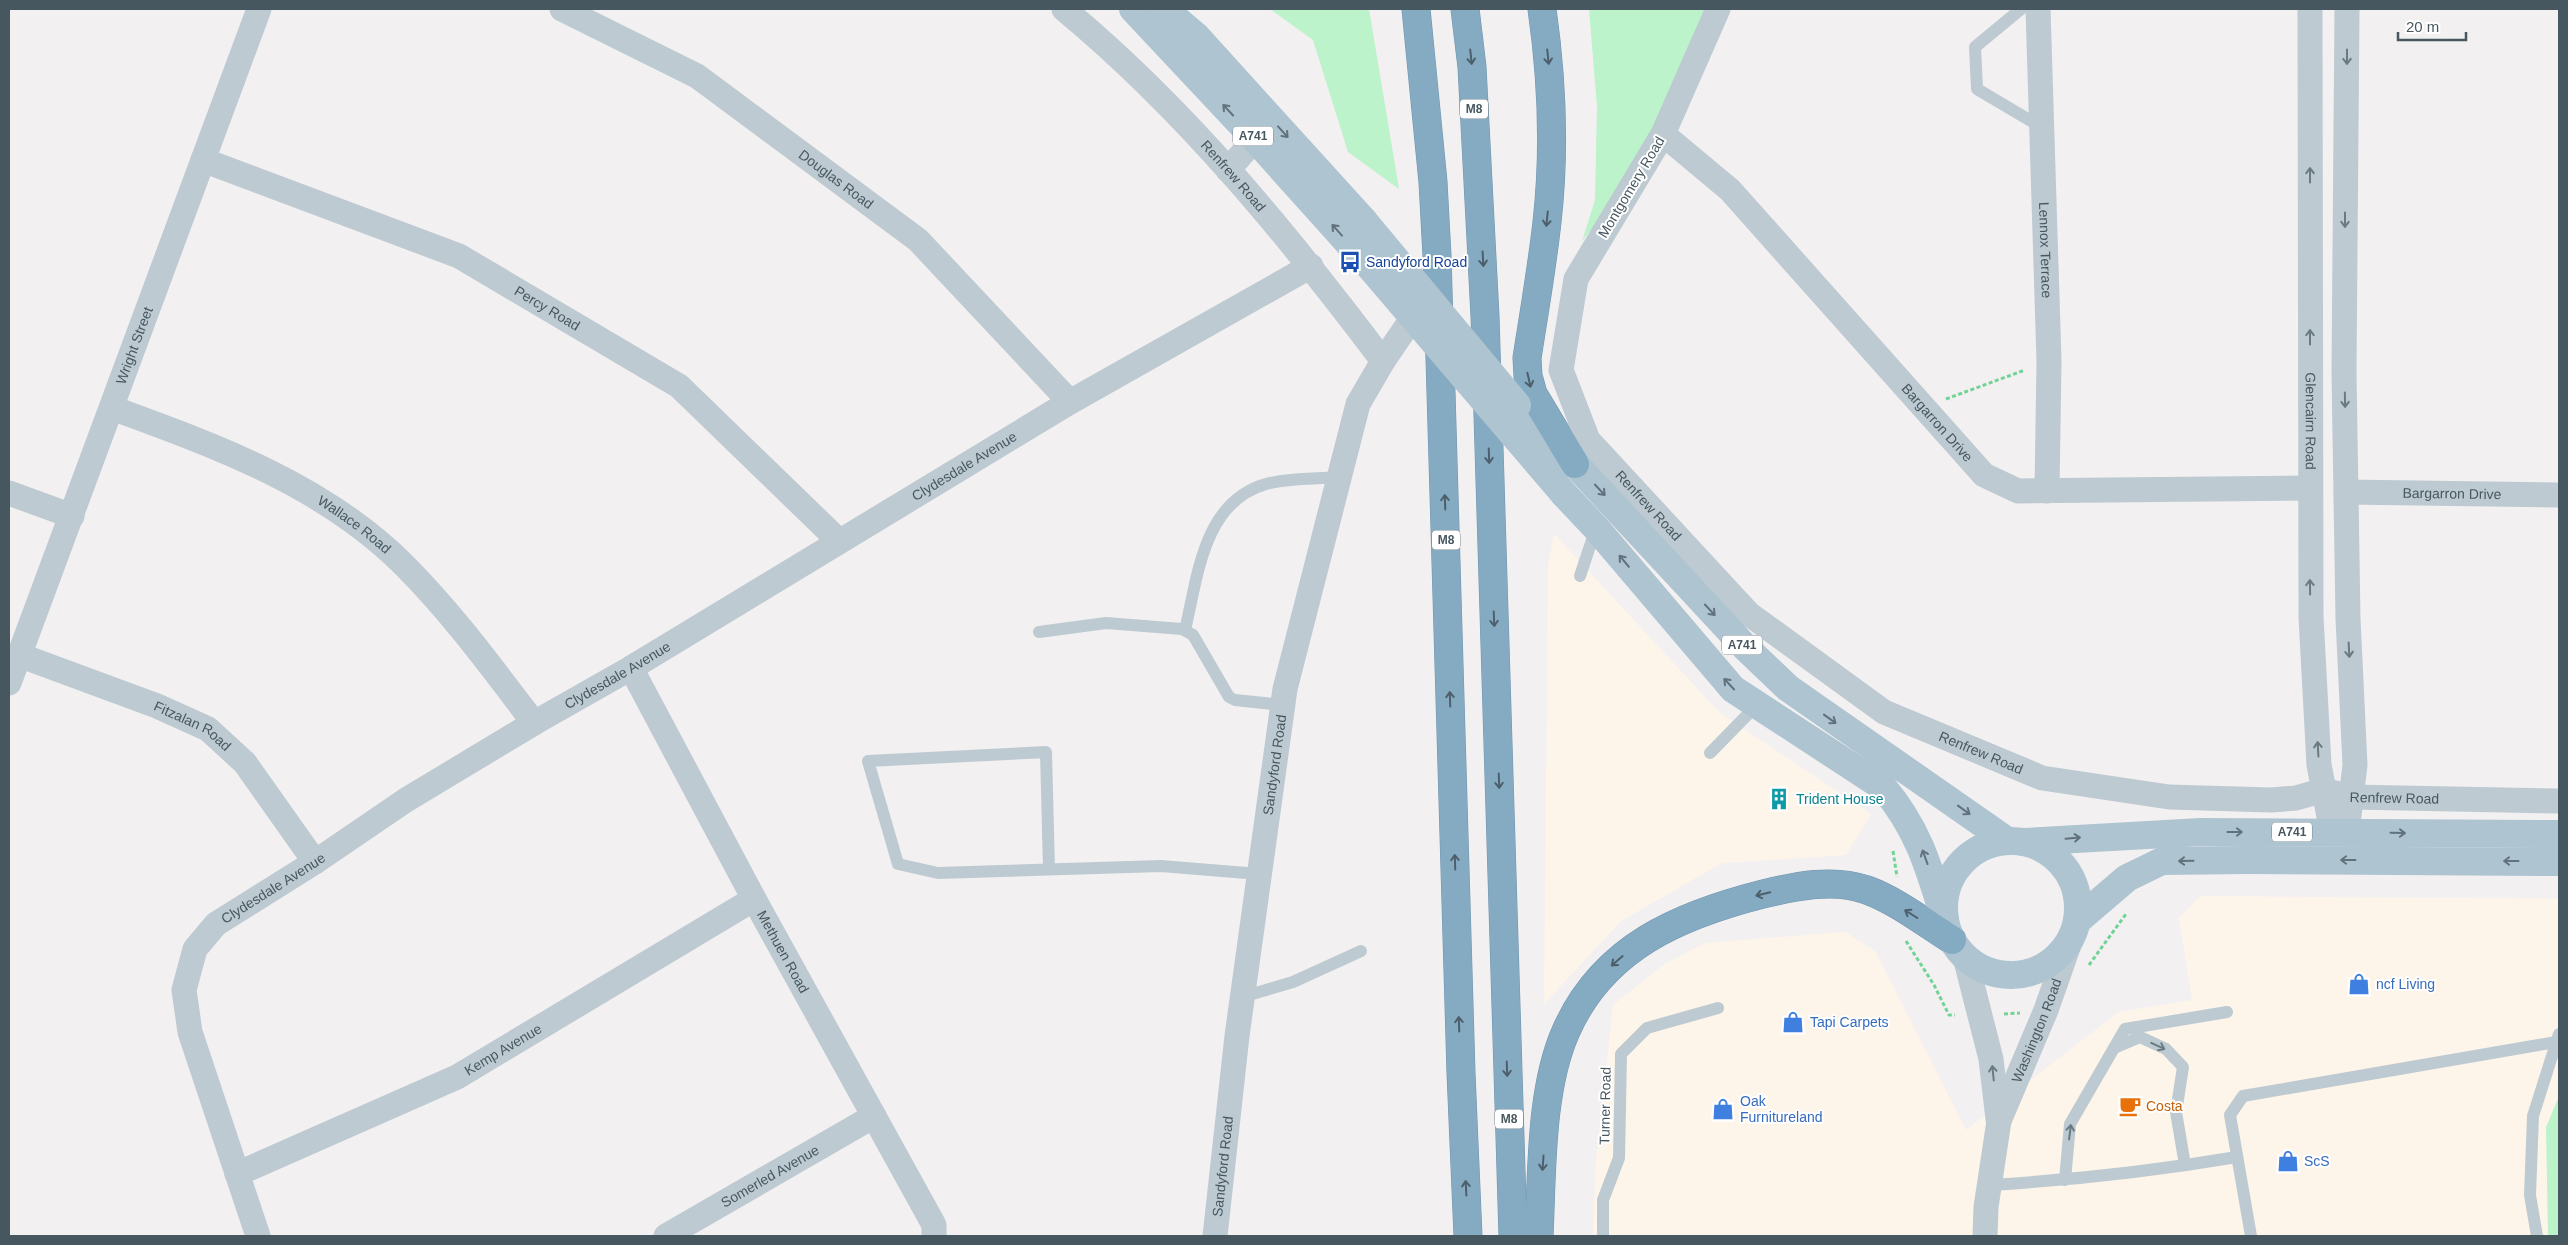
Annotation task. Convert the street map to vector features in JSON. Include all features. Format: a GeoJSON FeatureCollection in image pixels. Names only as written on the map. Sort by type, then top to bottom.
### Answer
{"type":"FeatureCollection","features":[{"type":"Feature","properties":{"kind":"highway"},"geometry":{"type":"LineString","coordinates":[[1401,9],[1433,182]]}},
{"type":"Feature","properties":{"kind":"highway","name":"M8"},"geometry":{"type":"LineString","coordinates":[[1416,9],[1433,182],[1443,445],[1460,1063],[1468,1236]]}},
{"type":"Feature","properties":{"kind":"highway","name":"M8"},"geometry":{"type":"LineString","coordinates":[[1465,9],[1472,68],[1485,316],[1513,1236]]}},
{"type":"Feature","properties":{"kind":"highway"},"geometry":{"type":"LineString","coordinates":[[1542,9],[1550,77],[1551,174],[1547,222],[1527,358],[1528,376],[1533,394],[1575,464]]}},
{"type":"Feature","properties":{"kind":"highway"},"geometry":{"type":"LineString","coordinates":[[1539,1236],[1546,1115],[1555,1062],[1566,1031],[1593,986],[1611,965],[1634,947],[1657,932],[1704,910],[1769,892],[1810,885],[1830,884],[1867,890],[1890,901],[1954,939]]}},
{"type":"Feature","properties":{"kind":"main road","name":"A741"},"geometry":{"type":"LineString","coordinates":[[1133,9],[1256,139],[1370,267],[1733,689],[1883,787],[1902,809],[1915,832],[1954,939]]}},
{"type":"Feature","properties":{"kind":"main road","name":"A741"},"geometry":{"type":"LineString","coordinates":[[1164,9],[1196,36],[1363,220],[1517,405],[1575,464],[1745,647],[1788,688],[2015,841],[2201,832],[2559,834]]}},
{"type":"Feature","properties":{"kind":"main road","name":"A741"},"geometry":{"type":"LineString","coordinates":[[1180,9],[1196,36]]}},
{"type":"Feature","properties":{"kind":"main road"},"geometry":{"type":"LineString","coordinates":[[2015,841],[2045,849],[2065,868],[2072,879],[2078,899],[2074,930],[2059,956],[2042,968],[2023,974],[2002,974],[1982,969],[1954,939],[1945,899],[1951,878],[1964,860],[1987,845],[2015,841]]}},
{"type":"Feature","properties":{"kind":"main road","name":"A741"},"geometry":{"type":"LineString","coordinates":[[2074,930],[2127,878],[2162,861],[2559,862]]}},
{"type":"Feature","properties":{"kind":"street","name":"Wright Street"},"geometry":{"type":"LineString","coordinates":[[9,683],[259,9]]}},
{"type":"Feature","properties":{"kind":"street","name":"Douglas Road"},"geometry":{"type":"LineString","coordinates":[[562,9],[697,76],[918,240],[1070,402]]}},
{"type":"Feature","properties":{"kind":"street","name":"Renfrew Road"},"geometry":{"type":"LineString","coordinates":[[1064,9],[1135,71],[1228,170],[1311,266],[1383,361]]}},
{"type":"Feature","properties":{"kind":"street","name":"Montgomery Road"},"geometry":{"type":"LineString","coordinates":[[1561,370],[1576,279],[1663,134],[1718,9]]}},
{"type":"Feature","properties":{"kind":"street","name":"Lennox Terrace"},"geometry":{"type":"LineString","coordinates":[[2038,9],[2043,128],[2048,361],[2047,490]]}},
{"type":"Feature","properties":{"kind":"street","name":"Glencairn Road"},"geometry":{"type":"LineString","coordinates":[[2310,9],[2310,618],[2319,765],[2324,790],[2339,832]]}},
{"type":"Feature","properties":{"kind":"street"},"geometry":{"type":"LineString","coordinates":[[2339,832],[2351,797],[2355,765],[2348,619],[2344,372],[2347,9]]}},
{"type":"Feature","properties":{"kind":"street","name":"Bargarron Drive"},"geometry":{"type":"LineString","coordinates":[[1663,134],[1730,190],[1922,408],[1984,475],[2018,492],[2047,490],[2309,488]]}},
{"type":"Feature","properties":{"kind":"street"},"geometry":{"type":"LineString","coordinates":[[1228,170],[1256,139]]}},
{"type":"Feature","properties":{"kind":"street","name":"Percy Road"},"geometry":{"type":"LineString","coordinates":[[203,160],[459,256],[679,386],[839,541]]}},
{"type":"Feature","properties":{"kind":"street","name":"Clydesdale Avenue"},"geometry":{"type":"LineString","coordinates":[[258,1236],[190,1032],[184,990],[195,949],[216,924],[315,862],[406,800],[534,723],[631,668],[1070,402],[1311,266]]}},
{"type":"Feature","properties":{"kind":"street","name":"Sandyford Road"},"geometry":{"type":"LineString","coordinates":[[1215,1236],[1242,996],[1283,705],[1358,404],[1383,361],[1413,317]]}},
{"type":"Feature","properties":{"kind":"street","name":"Renfrew Road"},"geometry":{"type":"LineString","coordinates":[[1561,370],[1588,440],[1749,614],[1884,712],[2042,778],[2170,797],[2272,800],[2296,798],[2324,790],[2351,797],[2559,801]]}},
{"type":"Feature","properties":{"kind":"street"},"geometry":{"type":"LineString","coordinates":[[2310,373],[2344,372]]}},
{"type":"Feature","properties":{"kind":"street","name":"Wallace Road"},"geometry":{"type":"LineString","coordinates":[[112,408],[200,441],[275,474],[342,514],[403,564],[459,624],[534,723]]}},
{"type":"Feature","properties":{"kind":"street","name":"Bargarron Drive"},"geometry":{"type":"LineString","coordinates":[[2346,492],[2559,495]]}},
{"type":"Feature","properties":{"kind":"street"},"geometry":{"type":"LineString","coordinates":[[9,494],[72,516]]}},
{"type":"Feature","properties":{"kind":"street"},"geometry":{"type":"LineString","coordinates":[[2310,618],[2348,619]]}},
{"type":"Feature","properties":{"kind":"street","name":"Fitzalan Road"},"geometry":{"type":"LineString","coordinates":[[19,655],[157,706],[208,729],[245,763],[315,862]]}},
{"type":"Feature","properties":{"kind":"street","name":"Methuen Road"},"geometry":{"type":"LineString","coordinates":[[631,668],[754,899],[934,1225],[934,1236]]}},
{"type":"Feature","properties":{"kind":"street","name":"Kemp Avenue"},"geometry":{"type":"LineString","coordinates":[[237,1174],[456,1077],[754,899]]}},
{"type":"Feature","properties":{"kind":"street","name":"Washington Road"},"geometry":{"type":"LineString","coordinates":[[1998,1121],[2046,1010],[2074,930]]}},
{"type":"Feature","properties":{"kind":"street","name":"Washington Road"},"geometry":{"type":"LineString","coordinates":[[1954,939],[1991,1059],[1998,1121],[1989,1185],[1985,1236]]}},
{"type":"Feature","properties":{"kind":"street","name":"Somerled Avenue"},"geometry":{"type":"LineString","coordinates":[[666,1236],[874,1116]]}},
{"type":"Feature","properties":{"kind":"lane"},"geometry":{"type":"LineString","coordinates":[[2020,9],[1975,47],[1977,90],[2043,128]]}},
{"type":"Feature","properties":{"kind":"lane"},"geometry":{"type":"LineString","coordinates":[[1185,630],[1206,545],[1215,523],[1229,505],[1249,490],[1268,484],[1339,477]]}},
{"type":"Feature","properties":{"kind":"lane"},"geometry":{"type":"LineString","coordinates":[[1580,576],[1596,528]]}},
{"type":"Feature","properties":{"kind":"lane"},"geometry":{"type":"LineString","coordinates":[[1039,632],[1106,623],[1185,630],[1193,635],[1228,697],[1235,700],[1283,705]]}},
{"type":"Feature","properties":{"kind":"lane"},"geometry":{"type":"LineString","coordinates":[[1710,753],[1757,705]]}},
{"type":"Feature","properties":{"kind":"lane"},"geometry":{"type":"LineString","coordinates":[[1049,869],[1046,752],[868,761],[898,864],[938,873],[1161,866],[1259,874]]}},
{"type":"Feature","properties":{"kind":"lane"},"geometry":{"type":"LineString","coordinates":[[1242,996],[1293,982],[1361,951]]}},
{"type":"Feature","properties":{"kind":"lane","name":"Turner Road"},"geometry":{"type":"LineString","coordinates":[[1603,1236],[1603,1200],[1619,1158],[1620,1054],[1647,1028],[1718,1008]]}},
{"type":"Feature","properties":{"kind":"lane"},"geometry":{"type":"LineString","coordinates":[[2065,1180],[2070,1124],[2125,1028],[2227,1012]]}},
{"type":"Feature","properties":{"kind":"lane"},"geometry":{"type":"LineString","coordinates":[[2114,1048],[2140,1037],[2166,1049],[2183,1067],[2176,1112],[2185,1166]]}},
{"type":"Feature","properties":{"kind":"lane"},"geometry":{"type":"LineString","coordinates":[[2251,1236],[2230,1115],[2242,1096],[2558,1038],[2532,1116],[2530,1195],[2537,1236]]}},
{"type":"Feature","properties":{"kind":"lane"},"geometry":{"type":"LineString","coordinates":[[1989,1185],[2065,1180],[2185,1166],[2237,1157]]}},
{"type":"Feature","properties":{"kind":"path"},"geometry":{"type":"LineString","coordinates":[[1922,408],[2048,361]]}},
{"type":"Feature","properties":{"kind":"path"},"geometry":{"type":"LineString","coordinates":[[2087,968],[2128,911]]}},
{"type":"Feature","properties":{"kind":"shaded area"},"geometry":{"type":"Polygon","coordinates":[[[1554,534],[1720,713],[1871,814],[1846,855],[1722,863],[1621,921],[1544,1004],[1548,566],[1554,534]]]}},
{"type":"Feature","properties":{"kind":"shaded area"},"geometry":{"type":"Polygon","coordinates":[[[2201,896],[2559,899],[2559,1236],[1593,1236],[1595,1170],[1613,1005],[1663,965],[1705,943],[1845,932],[1875,951],[1966,1130],[2119,1012],[2192,1000],[2179,918],[2201,896]]]}},
{"type":"Feature","properties":{"kind":"green space"},"geometry":{"type":"Polygon","coordinates":[[[1270,9],[1369,9],[1399,189],[1348,152],[1313,40],[1270,9]]]}},
{"type":"Feature","properties":{"kind":"green space"},"geometry":{"type":"Polygon","coordinates":[[[1589,9],[1708,9],[1654,130],[1621,188],[1582,241],[1595,200],[1597,107],[1589,9]]]}},
{"type":"Feature","properties":{"kind":"green space"},"geometry":{"type":"Polygon","coordinates":[[[2559,1096],[2559,1236],[2548,1236],[2546,1127],[2559,1096]]]}},
{"type":"Feature","properties":{"kind":"place","name":"Sandyford Road"},"geometry":{"type":"Point","coordinates":[1350,262]}},
{"type":"Feature","properties":{"kind":"place","name":"Trident House"},"geometry":{"type":"Point","coordinates":[1779,799]}},
{"type":"Feature","properties":{"kind":"place","name":"ncf Living"},"geometry":{"type":"Point","coordinates":[2359,984]}},
{"type":"Feature","properties":{"kind":"place","name":"Tapi Carpets"},"geometry":{"type":"Point","coordinates":[1793,1022]}},
{"type":"Feature","properties":{"kind":"place","name":"Costa"},"geometry":{"type":"Point","coordinates":[2130,1106]}},
{"type":"Feature","properties":{"kind":"place","name":"Oak Furnitureland"},"geometry":{"type":"Point","coordinates":[1723,1109]}},
{"type":"Feature","properties":{"kind":"place","name":"ScS"},"geometry":{"type":"Point","coordinates":[2288,1161]}}]}
